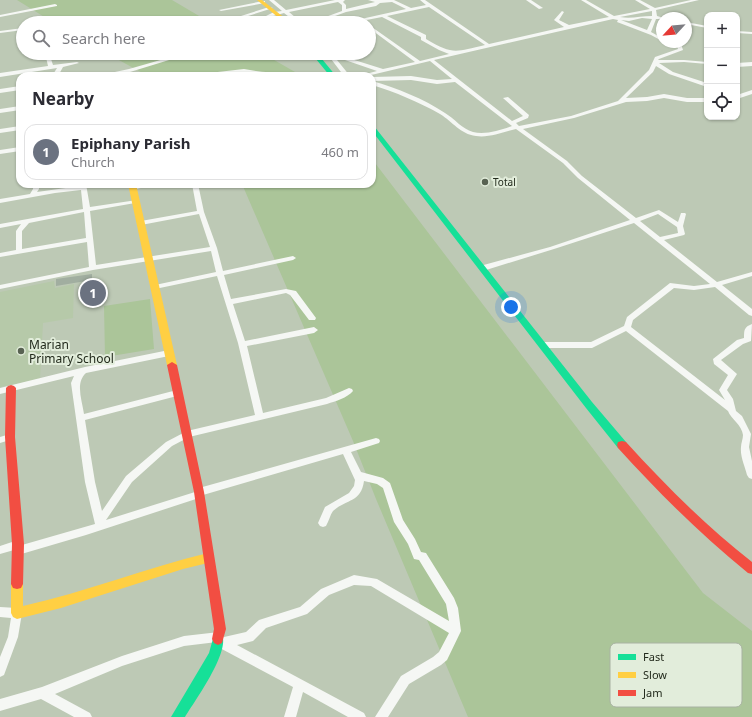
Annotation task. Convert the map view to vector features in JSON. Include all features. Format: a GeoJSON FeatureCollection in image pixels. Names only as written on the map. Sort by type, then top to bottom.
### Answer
{"type":"FeatureCollection","features":[{"type":"Feature","properties":{"kind":"main road"},"geometry":{"type":"LineString","coordinates":[[268,7],[283,16]]}},
{"type":"Feature","properties":{"kind":"main road"},"geometry":{"type":"LineString","coordinates":[[319,60],[328,72]]}},
{"type":"Feature","properties":{"kind":"main road"},"geometry":{"type":"LineString","coordinates":[[376,132],[584,398],[628,451],[685,511],[752,569]]}},
{"type":"Feature","properties":{"kind":"main road"},"geometry":{"type":"LineString","coordinates":[[133,188],[141,222],[146,259],[155,287],[199,493],[208,558],[220,617],[220,640],[215,655],[178,717]]}},
{"type":"Feature","properties":{"kind":"main road"},"geometry":{"type":"LineString","coordinates":[[11,388],[10,437],[18,548],[17,613],[61,603],[183,564],[208,558]]}},
{"type":"Feature","properties":{"kind":"street"},"geometry":{"type":"LineString","coordinates":[[342,0],[340,2],[344,5],[344,12]]}},
{"type":"Feature","properties":{"kind":"street"},"geometry":{"type":"LineString","coordinates":[[292,16],[342,0],[347,0]]}},
{"type":"Feature","properties":{"kind":"street"},"geometry":{"type":"LineString","coordinates":[[370,0],[394,1],[410,9]]}},
{"type":"Feature","properties":{"kind":"street"},"geometry":{"type":"LineString","coordinates":[[422,0],[488,46]]}},
{"type":"Feature","properties":{"kind":"street"},"geometry":{"type":"LineString","coordinates":[[528,0],[541,8]]}},
{"type":"Feature","properties":{"kind":"street"},"geometry":{"type":"LineString","coordinates":[[583,0],[622,24],[649,32],[656,36]]}},
{"type":"Feature","properties":{"kind":"street"},"geometry":{"type":"LineString","coordinates":[[637,0],[654,9]]}},
{"type":"Feature","properties":{"kind":"street"},"geometry":{"type":"LineString","coordinates":[[376,73],[568,27],[694,0]]}},
{"type":"Feature","properties":{"kind":"street"},"geometry":{"type":"LineString","coordinates":[[332,16],[374,5],[380,1]]}},
{"type":"Feature","properties":{"kind":"street"},"geometry":{"type":"LineString","coordinates":[[0,16],[56,5]]}},
{"type":"Feature","properties":{"kind":"street"},"geometry":{"type":"LineString","coordinates":[[376,17],[430,5]]}},
{"type":"Feature","properties":{"kind":"street"},"geometry":{"type":"LineString","coordinates":[[368,6],[424,36],[423,39],[432,46],[443,51],[457,53]]}},
{"type":"Feature","properties":{"kind":"street"},"geometry":{"type":"LineString","coordinates":[[242,16],[268,7]]}},
{"type":"Feature","properties":{"kind":"street"},"geometry":{"type":"LineString","coordinates":[[221,10],[268,7],[283,16]]}},
{"type":"Feature","properties":{"kind":"street"},"geometry":{"type":"LineString","coordinates":[[649,32],[655,17],[654,9]]}},
{"type":"Feature","properties":{"kind":"street"},"geometry":{"type":"LineString","coordinates":[[562,12],[556,20],[568,27]]}},
{"type":"Feature","properties":{"kind":"street"},"geometry":{"type":"LineString","coordinates":[[613,18],[629,20],[642,17],[655,17]]}},
{"type":"Feature","properties":{"kind":"street"},"geometry":{"type":"LineString","coordinates":[[692,24],[704,26]]}},
{"type":"Feature","properties":{"kind":"street"},"geometry":{"type":"LineString","coordinates":[[0,32],[16,30]]}},
{"type":"Feature","properties":{"kind":"street"},"geometry":{"type":"LineString","coordinates":[[376,31],[419,62]]}},
{"type":"Feature","properties":{"kind":"street"},"geometry":{"type":"LineString","coordinates":[[740,32],[752,32]]}},
{"type":"Feature","properties":{"kind":"street"},"geometry":{"type":"LineString","coordinates":[[620,101],[651,71],[657,58],[681,49],[687,78]]}},
{"type":"Feature","properties":{"kind":"street"},"geometry":{"type":"LineString","coordinates":[[49,60],[51,67]]}},
{"type":"Feature","properties":{"kind":"street"},"geometry":{"type":"LineString","coordinates":[[120,72],[165,60]]}},
{"type":"Feature","properties":{"kind":"street"},"geometry":{"type":"LineString","coordinates":[[334,60],[344,72]]}},
{"type":"Feature","properties":{"kind":"street"},"geometry":{"type":"LineString","coordinates":[[349,60],[383,71]]}},
{"type":"Feature","properties":{"kind":"street"},"geometry":{"type":"LineString","coordinates":[[431,60],[515,126],[565,162],[580,177],[752,313]]}},
{"type":"Feature","properties":{"kind":"street"},"geometry":{"type":"LineString","coordinates":[[19,72],[78,63]]}},
{"type":"Feature","properties":{"kind":"street"},"geometry":{"type":"LineString","coordinates":[[655,63],[684,66],[704,63]]}},
{"type":"Feature","properties":{"kind":"street"},"geometry":{"type":"LineString","coordinates":[[655,63],[665,70],[704,84]]}},
{"type":"Feature","properties":{"kind":"street"},"geometry":{"type":"LineString","coordinates":[[740,65],[752,64]]}},
{"type":"Feature","properties":{"kind":"street"},"geometry":{"type":"LineString","coordinates":[[57,72],[61,65]]}},
{"type":"Feature","properties":{"kind":"street"},"geometry":{"type":"LineString","coordinates":[[651,71],[680,76]]}},
{"type":"Feature","properties":{"kind":"street"},"geometry":{"type":"LineString","coordinates":[[0,75],[16,72]]}},
{"type":"Feature","properties":{"kind":"street"},"geometry":{"type":"LineString","coordinates":[[235,72],[249,72]]}},
{"type":"Feature","properties":{"kind":"street"},"geometry":{"type":"LineString","coordinates":[[376,79],[415,78],[437,82],[456,80]]}},
{"type":"Feature","properties":{"kind":"street"},"geometry":{"type":"LineString","coordinates":[[376,85],[407,97],[440,113],[462,129],[471,134],[479,135],[515,126],[577,116],[620,101],[647,100],[664,96],[690,100],[704,100]]}},
{"type":"Feature","properties":{"kind":"street"},"geometry":{"type":"LineString","coordinates":[[0,91],[16,89]]}},
{"type":"Feature","properties":{"kind":"street"},"geometry":{"type":"LineString","coordinates":[[740,95],[752,92]]}},
{"type":"Feature","properties":{"kind":"street"},"geometry":{"type":"LineString","coordinates":[[506,98],[526,115],[526,117],[515,126]]}},
{"type":"Feature","properties":{"kind":"street"},"geometry":{"type":"LineString","coordinates":[[0,111],[16,109]]}},
{"type":"Feature","properties":{"kind":"street"},"geometry":{"type":"LineString","coordinates":[[0,131],[16,129]]}},
{"type":"Feature","properties":{"kind":"street"},"geometry":{"type":"LineString","coordinates":[[0,152],[16,150]]}},
{"type":"Feature","properties":{"kind":"street"},"geometry":{"type":"LineString","coordinates":[[32,195],[36,188]]}},
{"type":"Feature","properties":{"kind":"street"},"geometry":{"type":"LineString","coordinates":[[0,201],[73,188]]}},
{"type":"Feature","properties":{"kind":"street"},"geometry":{"type":"LineString","coordinates":[[83,188],[93,268]]}},
{"type":"Feature","properties":{"kind":"street"},"geometry":{"type":"LineString","coordinates":[[196,188],[201,212],[214,248],[220,275],[230,302],[242,344],[260,417]]}},
{"type":"Feature","properties":{"kind":"street"},"geometry":{"type":"LineString","coordinates":[[0,226],[135,201]]}},
{"type":"Feature","properties":{"kind":"street"},"geometry":{"type":"LineString","coordinates":[[141,222],[201,212]]}},
{"type":"Feature","properties":{"kind":"street"},"geometry":{"type":"LineString","coordinates":[[483,268],[636,221],[660,212],[680,226]]}},
{"type":"Feature","properties":{"kind":"street"},"geometry":{"type":"LineString","coordinates":[[659,239],[681,235],[680,226],[683,214]]}},
{"type":"Feature","properties":{"kind":"street"},"geometry":{"type":"LineString","coordinates":[[19,251],[19,231],[26,222]]}},
{"type":"Feature","properties":{"kind":"street"},"geometry":{"type":"LineString","coordinates":[[0,255],[90,239]]}},
{"type":"Feature","properties":{"kind":"street"},"geometry":{"type":"LineString","coordinates":[[0,287],[93,268],[214,248]]}},
{"type":"Feature","properties":{"kind":"street"},"geometry":{"type":"LineString","coordinates":[[155,287],[220,275],[293,258]]}},
{"type":"Feature","properties":{"kind":"street"},"geometry":{"type":"LineString","coordinates":[[544,345],[592,345],[627,328],[630,319],[673,285],[694,288],[716,284],[752,274]]}},
{"type":"Feature","properties":{"kind":"street"},"geometry":{"type":"LineString","coordinates":[[230,302],[286,291],[293,293],[312,318]]}},
{"type":"Feature","properties":{"kind":"street"},"geometry":{"type":"LineString","coordinates":[[732,410],[729,399],[723,390],[733,374],[730,370],[718,364],[717,359],[740,342],[748,339],[748,329],[752,327]]}},
{"type":"Feature","properties":{"kind":"street"},"geometry":{"type":"LineString","coordinates":[[627,328],[732,410],[747,434],[746,456],[752,475]]}},
{"type":"Feature","properties":{"kind":"street"},"geometry":{"type":"LineString","coordinates":[[242,344],[314,330]]}},
{"type":"Feature","properties":{"kind":"street"},"geometry":{"type":"LineString","coordinates":[[0,391],[85,370],[169,353]]}},
{"type":"Feature","properties":{"kind":"street"},"geometry":{"type":"LineString","coordinates":[[85,370],[79,374],[75,383],[90,482],[100,524]]}},
{"type":"Feature","properties":{"kind":"street"},"geometry":{"type":"LineString","coordinates":[[100,524],[129,479],[169,444],[187,434],[327,401],[349,391]]}},
{"type":"Feature","properties":{"kind":"street"},"geometry":{"type":"LineString","coordinates":[[81,418],[177,393]]}},
{"type":"Feature","properties":{"kind":"street"},"geometry":{"type":"LineString","coordinates":[[0,440],[10,437]]}},
{"type":"Feature","properties":{"kind":"street"},"geometry":{"type":"LineString","coordinates":[[0,550],[18,548],[67,538],[100,524],[376,441]]}},
{"type":"Feature","properties":{"kind":"street"},"geometry":{"type":"LineString","coordinates":[[323,523],[329,508],[353,496],[360,482],[346,450]]}},
{"type":"Feature","properties":{"kind":"street"},"geometry":{"type":"LineString","coordinates":[[357,475],[380,481],[387,486],[399,522],[450,601],[453,608],[456,631],[443,656],[405,680],[381,717]]}},
{"type":"Feature","properties":{"kind":"street"},"geometry":{"type":"LineString","coordinates":[[739,559],[752,557]]}},
{"type":"Feature","properties":{"kind":"street"},"geometry":{"type":"LineString","coordinates":[[0,705],[42,693],[122,661],[184,641],[220,640],[249,637],[262,625],[303,611],[325,592],[354,580],[373,582],[456,631]]}},
{"type":"Feature","properties":{"kind":"street"},"geometry":{"type":"LineString","coordinates":[[0,612],[17,613],[13,637],[0,671]]}},
{"type":"Feature","properties":{"kind":"street"},"geometry":{"type":"LineString","coordinates":[[220,640],[299,685],[360,717]]}},
{"type":"Feature","properties":{"kind":"street"},"geometry":{"type":"LineString","coordinates":[[290,717],[299,685]]}},
{"type":"Feature","properties":{"kind":"street"},"geometry":{"type":"LineString","coordinates":[[42,693],[86,717]]}},
{"type":"Feature","properties":{"kind":"shaded area"},"geometry":{"type":"Polygon","coordinates":[[[17,0],[172,0],[199,16],[43,16],[17,0]]]}},
{"type":"Feature","properties":{"kind":"shaded area"},"geometry":{"type":"Polygon","coordinates":[[[119,60],[274,60],[295,72],[141,72],[119,60]]]}},
{"type":"Feature","properties":{"kind":"shaded area"},"geometry":{"type":"Polygon","coordinates":[[[376,164],[703,593],[752,631],[752,717],[468,717],[353,441],[244,188],[376,188],[376,164]]]}},
{"type":"Feature","properties":{"kind":"shaded area","name":"Marian Primary School"},"geometry":{"type":"Polygon","coordinates":[[[54,281],[55,288],[74,284],[73,318],[43,323],[40,379],[0,387],[0,292],[54,281]]]}},
{"type":"Feature","properties":{"kind":"shaded area"},"geometry":{"type":"Polygon","coordinates":[[[150,299],[154,349],[105,357],[104,306],[150,299]]]}},
{"type":"Feature","properties":{"kind":"building"},"geometry":{"type":"Polygon","coordinates":[[[92,274],[92,280],[56,286],[56,279],[92,274]]]}},
{"type":"Feature","properties":{"kind":"traffic: fast"},"geometry":{"type":"LineString","coordinates":[[320,60],[330,72]]}},
{"type":"Feature","properties":{"kind":"traffic: fast"},"geometry":{"type":"LineString","coordinates":[[376,132],[589,405],[622,445]]}},
{"type":"Feature","properties":{"kind":"traffic: fast"},"geometry":{"type":"LineString","coordinates":[[178,717],[215,655],[218,639]]}},
{"type":"Feature","properties":{"kind":"traffic: slow"},"geometry":{"type":"LineString","coordinates":[[259,0],[279,16]]}},
{"type":"Feature","properties":{"kind":"traffic: slow"},"geometry":{"type":"LineString","coordinates":[[133,188],[172,365]]}},
{"type":"Feature","properties":{"kind":"traffic: slow"},"geometry":{"type":"LineString","coordinates":[[17,584],[17,613],[61,603],[183,564],[208,558]]}},
{"type":"Feature","properties":{"kind":"traffic: jam"},"geometry":{"type":"LineString","coordinates":[[172,365],[199,492],[220,629],[218,639]]}},
{"type":"Feature","properties":{"kind":"traffic: jam"},"geometry":{"type":"LineString","coordinates":[[11,388],[10,437],[18,544],[17,584]]}},
{"type":"Feature","properties":{"kind":"traffic: jam"},"geometry":{"type":"LineString","coordinates":[[622,445],[684,510],[734,555],[752,569]]}},
{"type":"Feature","properties":{"kind":"place","name":"Total"},"geometry":{"type":"Point","coordinates":[485,182]}},
{"type":"Feature","properties":{"kind":"place","name":"Epiphany Parish"},"geometry":{"type":"Point","coordinates":[93,293]}},
{"type":"Feature","properties":{"kind":"place","name":"Marian Primary School"},"geometry":{"type":"Point","coordinates":[21,351]}}]}
